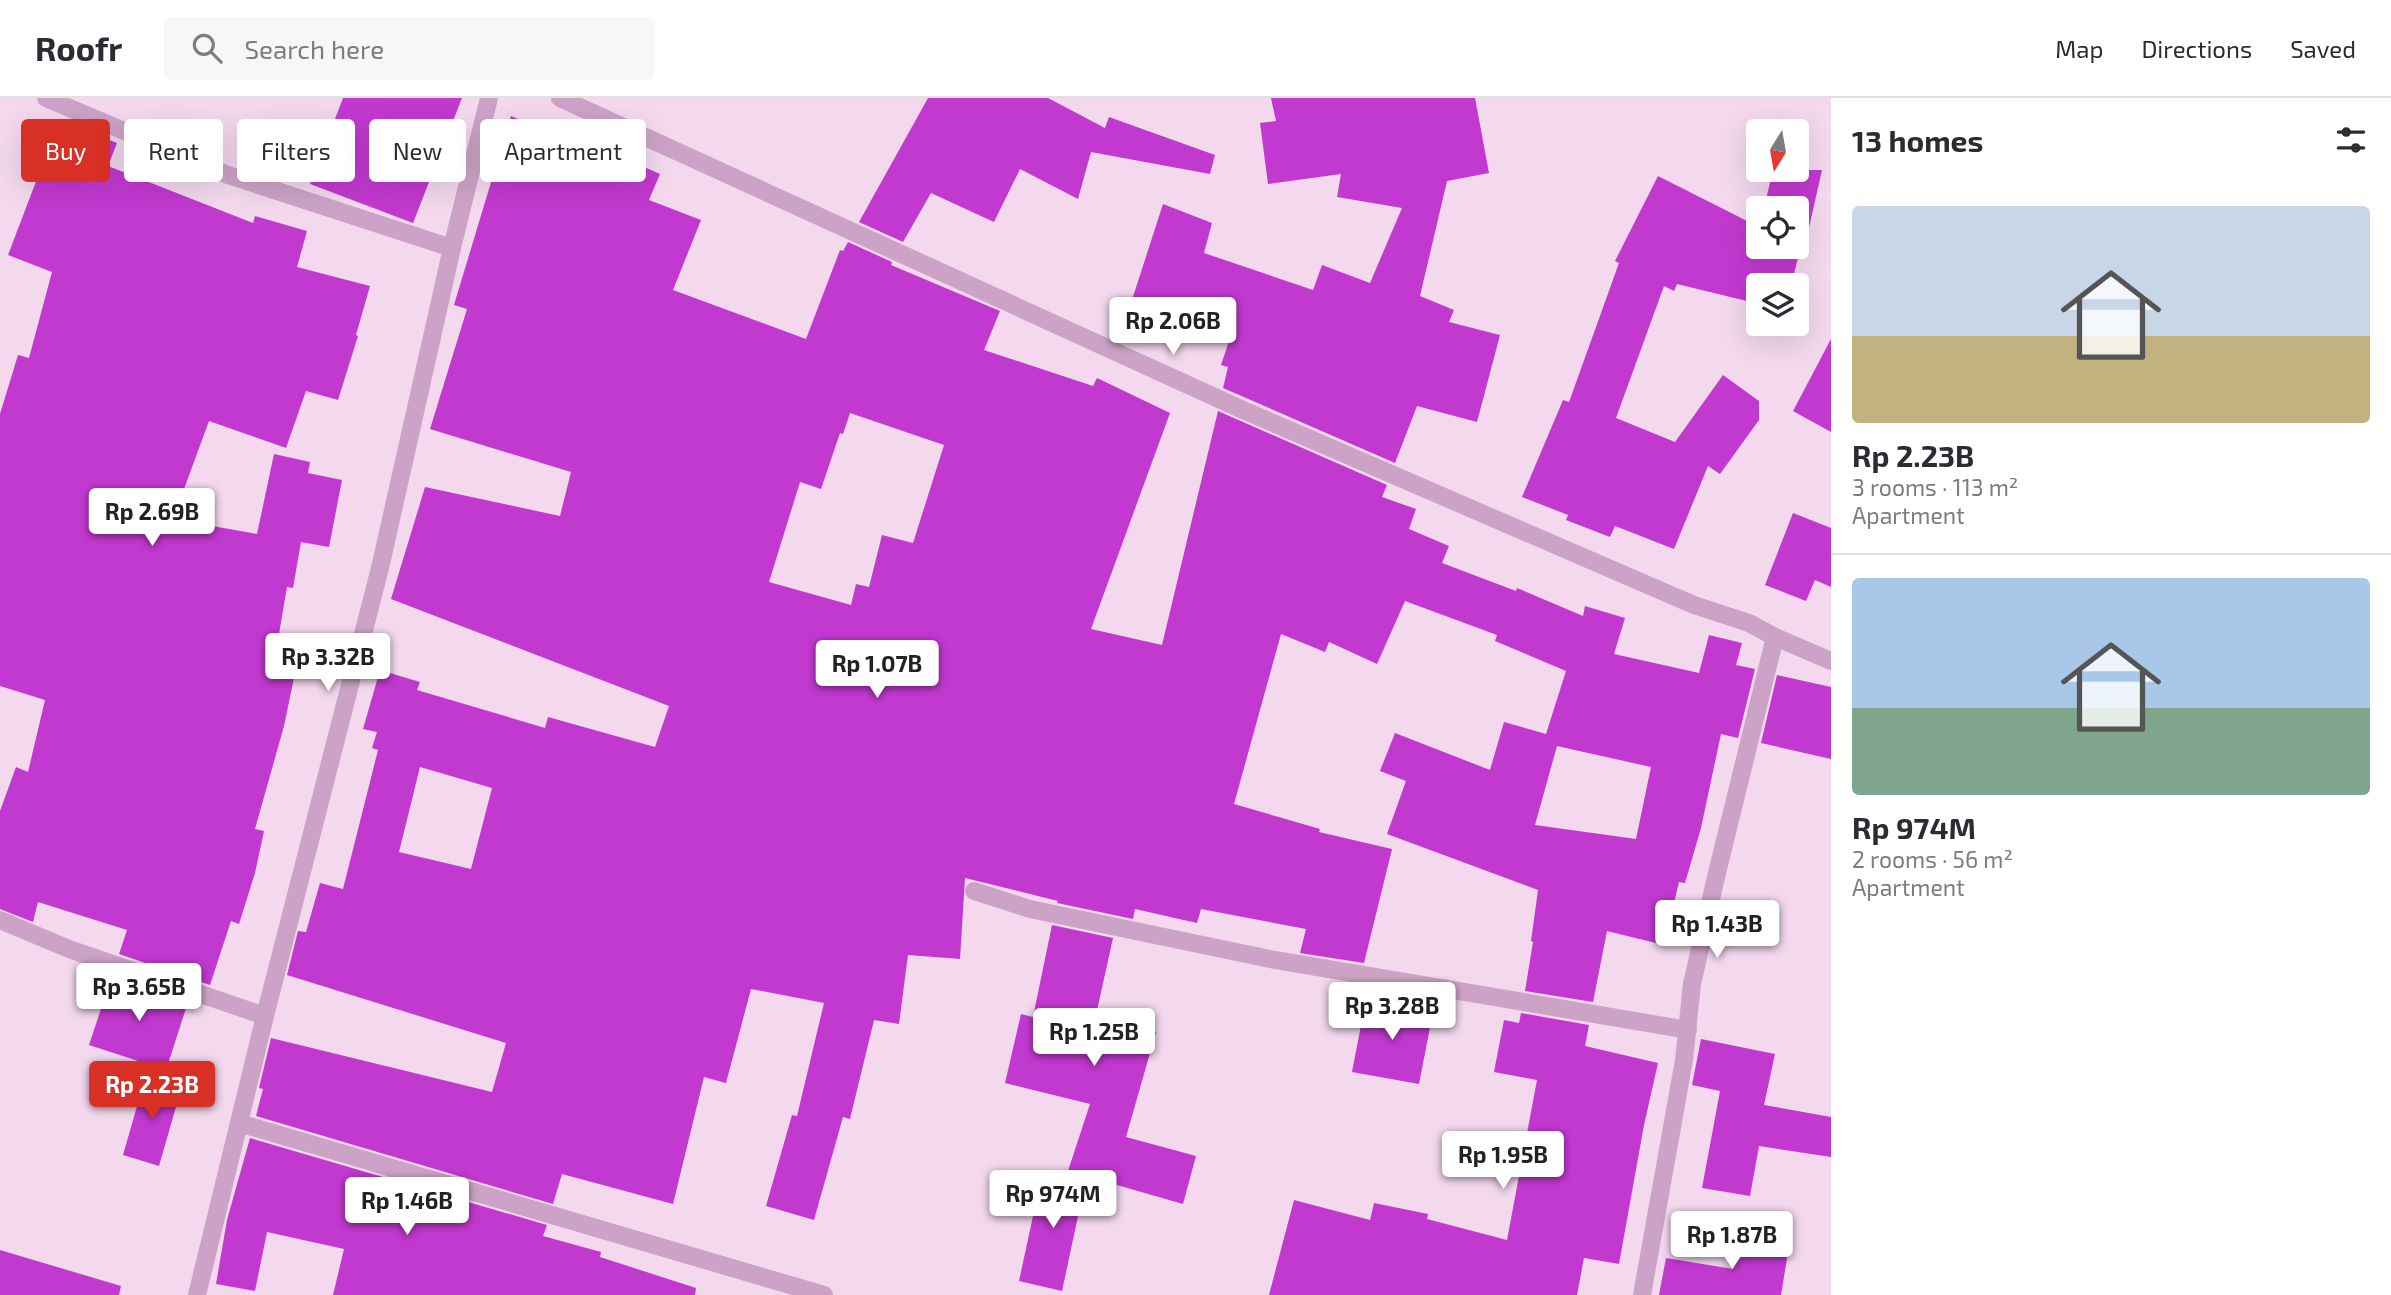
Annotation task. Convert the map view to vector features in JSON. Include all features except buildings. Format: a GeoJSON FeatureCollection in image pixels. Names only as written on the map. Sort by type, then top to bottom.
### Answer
{"type":"FeatureCollection","features":[{"type":"Feature","properties":{"kind":"street"},"geometry":{"type":"LineString","coordinates":[[46,98],[228,175],[452,248]]}},
{"type":"Feature","properties":{"kind":"street"},"geometry":{"type":"LineString","coordinates":[[197,1295],[265,1016],[380,568],[452,248],[489,98]]}},
{"type":"Feature","properties":{"kind":"street"},"geometry":{"type":"LineString","coordinates":[[560,98],[1243,410],[1694,605],[1749,623],[1831,661]]}},
{"type":"Feature","properties":{"kind":"street"},"geometry":{"type":"LineString","coordinates":[[1642,1295],[1688,1030],[1692,985],[1775,637]]}},
{"type":"Feature","properties":{"kind":"street"},"geometry":{"type":"LineString","coordinates":[[974,891],[1042,911],[1270,959],[1688,1030]]}},
{"type":"Feature","properties":{"kind":"street"},"geometry":{"type":"LineString","coordinates":[[0,920],[69,949],[265,1016]]}},
{"type":"Feature","properties":{"kind":"street"},"geometry":{"type":"LineString","coordinates":[[239,1123],[824,1295]]}}]}
